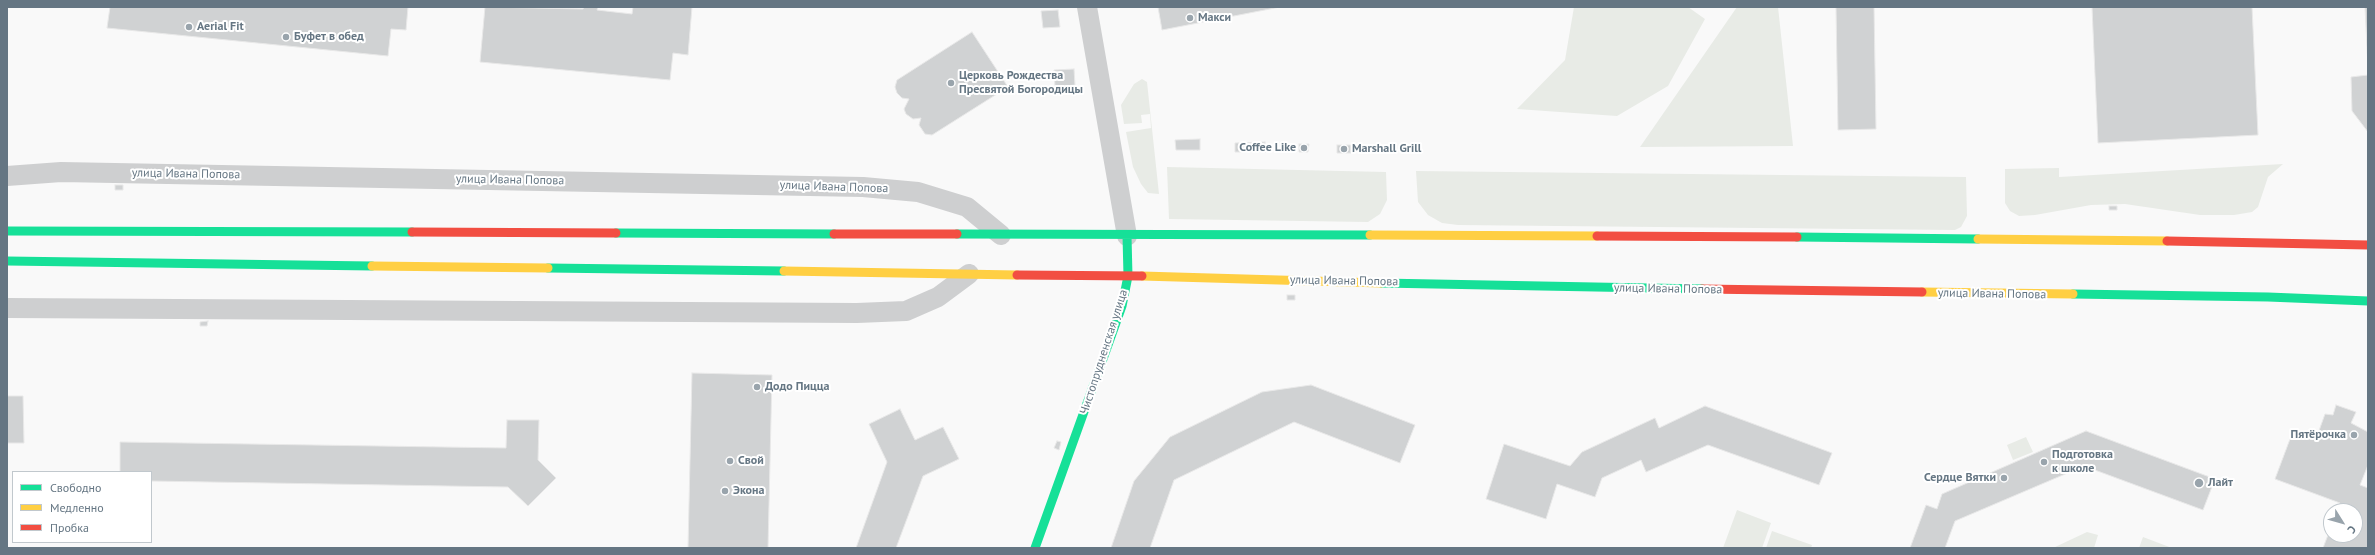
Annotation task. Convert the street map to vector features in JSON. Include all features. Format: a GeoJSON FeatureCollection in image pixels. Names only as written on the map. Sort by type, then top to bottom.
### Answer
{"type":"FeatureCollection","features":[{"type":"Feature","properties":{"kind":"main road"},"geometry":{"type":"LineString","coordinates":[[7,231],[1128,236],[1261,234],[1646,236],[2294,242],[2368,245]]}},
{"type":"Feature","properties":{"kind":"main road","name":"Чистопрудненская улица"},"geometry":{"type":"LineString","coordinates":[[1035,548],[1122,306],[1128,276],[1128,236]]}},
{"type":"Feature","properties":{"kind":"main road","name":"улица Ивана Попова"},"geometry":{"type":"LineString","coordinates":[[7,261],[1128,276],[1552,287],[2268,297],[2368,301]]}},
{"type":"Feature","properties":{"kind":"street","name":"Чистопрудненская улица"},"geometry":{"type":"LineString","coordinates":[[1087,7],[1128,236]]}},
{"type":"Feature","properties":{"kind":"street","name":"улица Ивана Попова"},"geometry":{"type":"LineString","coordinates":[[7,176],[69,172],[863,187],[918,192],[966,207],[1001,235]]}},
{"type":"Feature","properties":{"kind":"street"},"geometry":{"type":"LineString","coordinates":[[7,308],[857,313],[906,311],[938,297],[969,274]]}},
{"type":"Feature","properties":{"kind":"shaded area"},"geometry":{"type":"Polygon","coordinates":[[[1574,7],[1688,7],[1705,19],[1668,86],[1617,116],[1517,109],[1565,60],[1574,7]]]}},
{"type":"Feature","properties":{"kind":"shaded area"},"geometry":{"type":"Polygon","coordinates":[[[1737,7],[1778,7],[1793,146],[1640,147],[1737,7]]]}},
{"type":"Feature","properties":{"kind":"shaded area"},"geometry":{"type":"Polygon","coordinates":[[[1142,79],[1147,82],[1159,194],[1148,193],[1141,184],[1133,167],[1126,132],[1151,128],[1150,114],[1141,115],[1142,123],[1124,124],[1121,105],[1134,84],[1142,79]]]}},
{"type":"Feature","properties":{"kind":"shaded area"},"geometry":{"type":"Polygon","coordinates":[[[2283,164],[2268,177],[2258,207],[2252,212],[2234,215],[2200,215],[2125,204],[2091,205],[2035,215],[2019,216],[2010,211],[2005,203],[2005,169],[2059,168],[2059,177],[2283,164]]]}},
{"type":"Feature","properties":{"kind":"shaded area"},"geometry":{"type":"Polygon","coordinates":[[[1167,167],[1386,172],[1387,200],[1380,214],[1368,222],[1169,219],[1167,167]]]}},
{"type":"Feature","properties":{"kind":"shaded area"},"geometry":{"type":"Polygon","coordinates":[[[1416,171],[1966,177],[1967,216],[1961,227],[1955,230],[1458,225],[1442,223],[1428,215],[1418,202],[1416,171]]]}},
{"type":"Feature","properties":{"kind":"shaded area"},"geometry":{"type":"Polygon","coordinates":[[[2026,437],[2033,452],[2013,460],[2007,445],[2026,437]]]}},
{"type":"Feature","properties":{"kind":"shaded area"},"geometry":{"type":"Polygon","coordinates":[[[1737,510],[1771,523],[1762,548],[1723,548],[1737,510]]]}},
{"type":"Feature","properties":{"kind":"shaded area"},"geometry":{"type":"Polygon","coordinates":[[[1772,531],[1812,545],[1811,548],[1766,548],[1772,531]]]}},
{"type":"Feature","properties":{"kind":"shaded area"},"geometry":{"type":"Polygon","coordinates":[[[2087,532],[2098,535],[2094,548],[2053,548],[2087,532]]]}},
{"type":"Feature","properties":{"kind":"shaded area"},"geometry":{"type":"Polygon","coordinates":[[[2143,537],[2172,548],[2139,548],[2143,537]]]}},
{"type":"Feature","properties":{"kind":"building"},"geometry":{"type":"Polygon","coordinates":[[[110,7],[408,7],[406,30],[391,29],[388,56],[107,28],[110,7]]]}},
{"type":"Feature","properties":{"kind":"building"},"geometry":{"type":"Polygon","coordinates":[[[485,7],[583,9],[584,7],[598,7],[597,10],[632,14],[633,7],[692,7],[688,55],[673,53],[670,80],[480,62],[485,7]]]}},
{"type":"Feature","properties":{"kind":"building","name":"Макси"},"geometry":{"type":"Polygon","coordinates":[[[1158,7],[1280,7],[1162,30],[1158,7]]]}},
{"type":"Feature","properties":{"kind":"building"},"geometry":{"type":"Polygon","coordinates":[[[1836,7],[1874,7],[1876,129],[1838,130],[1836,7]]]}},
{"type":"Feature","properties":{"kind":"building"},"geometry":{"type":"Polygon","coordinates":[[[2092,7],[2252,7],[2258,135],[2098,143],[2092,7]]]}},
{"type":"Feature","properties":{"kind":"building"},"geometry":{"type":"Polygon","coordinates":[[[2365,7],[2368,7],[2368,68],[2365,7]]]}},
{"type":"Feature","properties":{"kind":"building"},"geometry":{"type":"Polygon","coordinates":[[[1058,10],[1060,27],[1043,28],[1041,11],[1058,10]]]}},
{"type":"Feature","properties":{"kind":"building","name":"Церковь Рождества Пресвятой Богородицы"},"geometry":{"type":"Polygon","coordinates":[[[972,32],[1008,87],[932,135],[925,134],[919,125],[921,118],[913,119],[906,114],[904,109],[909,99],[902,98],[897,93],[895,87],[897,80],[972,32]]]}},
{"type":"Feature","properties":{"kind":"building"},"geometry":{"type":"Polygon","coordinates":[[[1074,69],[1075,85],[1055,87],[1054,70],[1074,69]]]}},
{"type":"Feature","properties":{"kind":"building"},"geometry":{"type":"Polygon","coordinates":[[[2368,75],[2368,132],[2352,111],[2351,77],[2368,75]]]}},
{"type":"Feature","properties":{"kind":"building"},"geometry":{"type":"Polygon","coordinates":[[[1200,139],[1200,150],[1176,150],[1175,140],[1200,139]]]}},
{"type":"Feature","properties":{"kind":"building"},"geometry":{"type":"Polygon","coordinates":[[[1265,142],[1266,152],[1235,152],[1235,143],[1265,142]]]}},
{"type":"Feature","properties":{"kind":"building","name":"Coffee Like"},"geometry":{"type":"Polygon","coordinates":[[[1299,144],[1309,144],[1308,152],[1299,152],[1299,144]]]}},
{"type":"Feature","properties":{"kind":"building","name":"Marshall Grill"},"geometry":{"type":"Polygon","coordinates":[[[1337,145],[1351,145],[1351,153],[1337,153],[1337,145]]]}},
{"type":"Feature","properties":{"kind":"building"},"geometry":{"type":"Polygon","coordinates":[[[115,185],[123,185],[123,190],[115,190],[115,185]]]}},
{"type":"Feature","properties":{"kind":"building"},"geometry":{"type":"Polygon","coordinates":[[[2109,206],[2117,206],[2117,210],[2109,210],[2109,206]]]}},
{"type":"Feature","properties":{"kind":"building"},"geometry":{"type":"Polygon","coordinates":[[[1287,295],[1295,295],[1295,300],[1287,300],[1287,295]]]}},
{"type":"Feature","properties":{"kind":"building"},"geometry":{"type":"Polygon","coordinates":[[[208,321],[207,326],[200,326],[200,322],[208,321]]]}},
{"type":"Feature","properties":{"kind":"building","name":"Свой"},"geometry":{"type":"Polygon","coordinates":[[[692,373],[772,375],[768,548],[688,548],[692,373]]]}},
{"type":"Feature","properties":{"kind":"building"},"geometry":{"type":"Polygon","coordinates":[[[1311,385],[1415,425],[1400,463],[1294,422],[1174,480],[1150,548],[1111,548],[1134,481],[1170,437],[1262,392],[1311,385]]]}},
{"type":"Feature","properties":{"kind":"building"},"geometry":{"type":"Polygon","coordinates":[[[7,396],[23,396],[24,443],[7,443],[7,396]]]}},
{"type":"Feature","properties":{"kind":"building"},"geometry":{"type":"Polygon","coordinates":[[[2336,405],[2356,412],[2351,423],[2368,432],[2368,465],[2360,485],[2368,488],[2368,548],[2323,548],[2325,543],[2363,543],[2363,503],[2340,503],[2275,479],[2293,431],[2316,439],[2325,414],[2333,415],[2336,405]]]}},
{"type":"Feature","properties":{"kind":"building"},"geometry":{"type":"Polygon","coordinates":[[[1705,406],[1832,453],[1819,485],[1708,445],[1646,472],[1641,460],[1602,478],[1595,497],[1557,484],[1546,519],[1486,499],[1504,444],[1570,466],[1582,452],[1655,418],[1659,428],[1705,406]]]}},
{"type":"Feature","properties":{"kind":"building"},"geometry":{"type":"Polygon","coordinates":[[[900,409],[915,440],[943,427],[959,459],[923,476],[896,548],[856,548],[887,462],[869,424],[900,409]]]}},
{"type":"Feature","properties":{"kind":"building"},"geometry":{"type":"Polygon","coordinates":[[[507,420],[539,420],[538,460],[556,478],[528,506],[508,487],[152,481],[152,471],[120,471],[120,442],[506,448],[507,420]]]}},
{"type":"Feature","properties":{"kind":"building"},"geometry":{"type":"Polygon","coordinates":[[[2086,431],[2215,479],[2203,510],[2084,466],[1955,521],[1945,548],[1910,548],[1926,505],[1937,509],[1942,494],[2086,431]]]}},
{"type":"Feature","properties":{"kind":"building"},"geometry":{"type":"Polygon","coordinates":[[[1057,441],[1061,442],[1059,450],[1054,448],[1057,441]]]}},
{"type":"Feature","properties":{"kind":"traffic: fast"},"geometry":{"type":"LineString","coordinates":[[7,231],[412,232]]}},
{"type":"Feature","properties":{"kind":"traffic: fast"},"geometry":{"type":"LineString","coordinates":[[616,233],[834,234]]}},
{"type":"Feature","properties":{"kind":"traffic: fast"},"geometry":{"type":"LineString","coordinates":[[957,234],[1370,235]]}},
{"type":"Feature","properties":{"kind":"traffic: fast"},"geometry":{"type":"LineString","coordinates":[[1035,548],[1122,306],[1128,276],[1127,236]]}},
{"type":"Feature","properties":{"kind":"traffic: fast"},"geometry":{"type":"LineString","coordinates":[[1797,237],[1978,239]]}},
{"type":"Feature","properties":{"kind":"traffic: fast"},"geometry":{"type":"LineString","coordinates":[[7,261],[372,266]]}},
{"type":"Feature","properties":{"kind":"traffic: fast"},"geometry":{"type":"LineString","coordinates":[[548,268],[784,271]]}},
{"type":"Feature","properties":{"kind":"traffic: fast"},"geometry":{"type":"LineString","coordinates":[[1381,283],[1702,289]]}},
{"type":"Feature","properties":{"kind":"traffic: fast"},"geometry":{"type":"LineString","coordinates":[[2073,294],[2268,297],[2368,301]]}},
{"type":"Feature","properties":{"kind":"traffic: slow"},"geometry":{"type":"LineString","coordinates":[[1370,235],[1597,236]]}},
{"type":"Feature","properties":{"kind":"traffic: slow"},"geometry":{"type":"LineString","coordinates":[[1978,239],[2167,241]]}},
{"type":"Feature","properties":{"kind":"traffic: slow"},"geometry":{"type":"LineString","coordinates":[[372,266],[548,268]]}},
{"type":"Feature","properties":{"kind":"traffic: slow"},"geometry":{"type":"LineString","coordinates":[[784,271],[1017,275]]}},
{"type":"Feature","properties":{"kind":"traffic: slow"},"geometry":{"type":"LineString","coordinates":[[1142,276],[1381,283]]}},
{"type":"Feature","properties":{"kind":"traffic: slow"},"geometry":{"type":"LineString","coordinates":[[1922,292],[2073,294]]}},
{"type":"Feature","properties":{"kind":"traffic: jam"},"geometry":{"type":"LineString","coordinates":[[412,232],[616,233]]}},
{"type":"Feature","properties":{"kind":"traffic: jam"},"geometry":{"type":"LineString","coordinates":[[834,234],[957,234]]}},
{"type":"Feature","properties":{"kind":"traffic: jam"},"geometry":{"type":"LineString","coordinates":[[1597,236],[1797,237]]}},
{"type":"Feature","properties":{"kind":"traffic: jam"},"geometry":{"type":"LineString","coordinates":[[2167,241],[2368,245]]}},
{"type":"Feature","properties":{"kind":"traffic: jam"},"geometry":{"type":"LineString","coordinates":[[1017,275],[1142,276]]}},
{"type":"Feature","properties":{"kind":"traffic: jam"},"geometry":{"type":"LineString","coordinates":[[1702,289],[1922,292]]}},
{"type":"Feature","properties":{"kind":"place","name":"Макси"},"geometry":{"type":"Point","coordinates":[1190,18]}},
{"type":"Feature","properties":{"kind":"place","name":"Aerial Fit"},"geometry":{"type":"Point","coordinates":[189,27]}},
{"type":"Feature","properties":{"kind":"place","name":"Буфет в обед"},"geometry":{"type":"Point","coordinates":[286,37]}},
{"type":"Feature","properties":{"kind":"place","name":"Церковь Рождества Пресвятой Богородицы"},"geometry":{"type":"Point","coordinates":[951,83]}},
{"type":"Feature","properties":{"kind":"place","name":"Coffee Like"},"geometry":{"type":"Point","coordinates":[1304,148]}},
{"type":"Feature","properties":{"kind":"place","name":"Marshall Grill"},"geometry":{"type":"Point","coordinates":[1344,149]}},
{"type":"Feature","properties":{"kind":"place","name":"Додо Пицца"},"geometry":{"type":"Point","coordinates":[757,387]}},
{"type":"Feature","properties":{"kind":"place","name":"Пятёрочка"},"geometry":{"type":"Point","coordinates":[2354,435]}},
{"type":"Feature","properties":{"kind":"place","name":"Свой"},"geometry":{"type":"Point","coordinates":[730,461]}},
{"type":"Feature","properties":{"kind":"place","name":"Подготовка к школе"},"geometry":{"type":"Point","coordinates":[2044,462]}},
{"type":"Feature","properties":{"kind":"place","name":"Сердце Вятки"},"geometry":{"type":"Point","coordinates":[2004,478]}},
{"type":"Feature","properties":{"kind":"place","name":"Лайт"},"geometry":{"type":"Point","coordinates":[2199,483]}},
{"type":"Feature","properties":{"kind":"place","name":"Экона"},"geometry":{"type":"Point","coordinates":[725,491]}}]}
